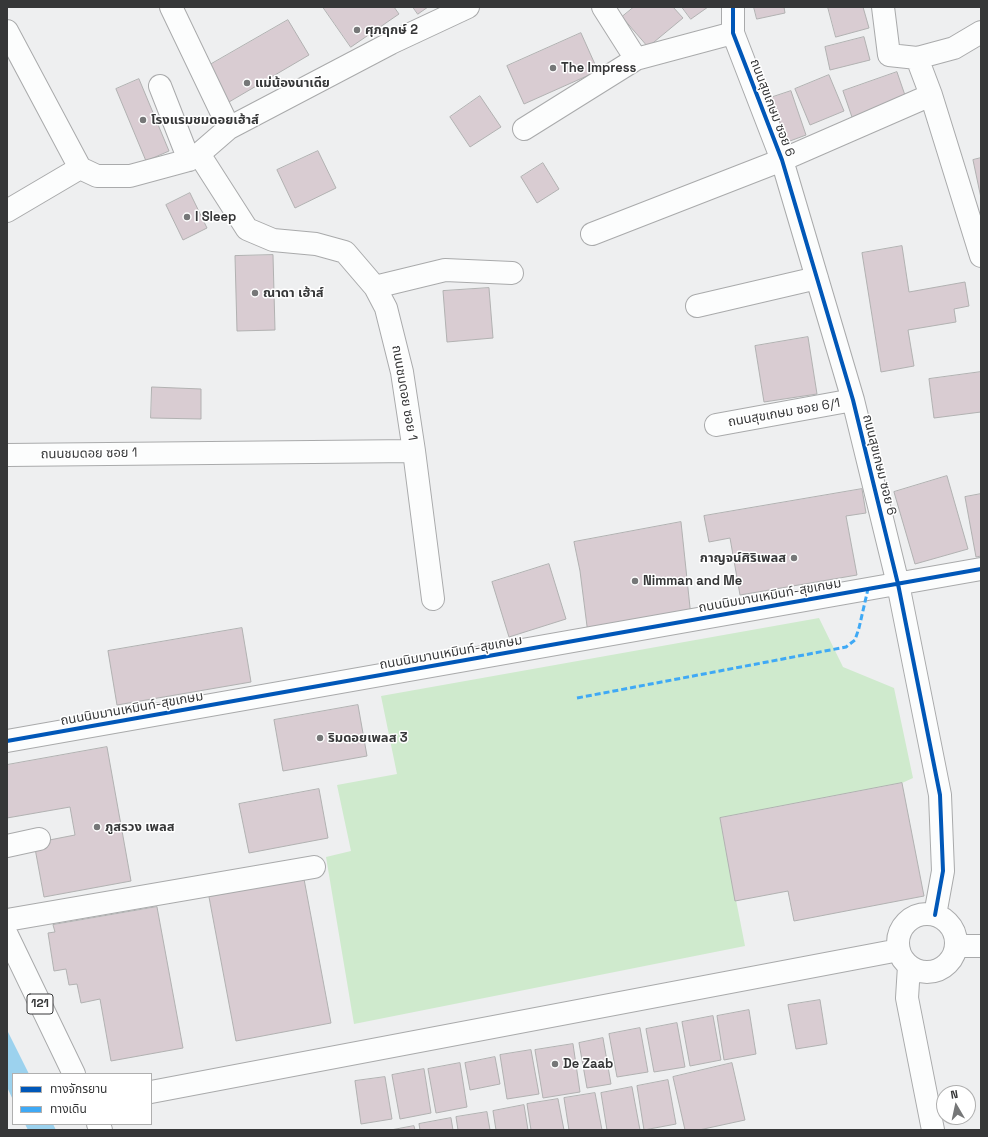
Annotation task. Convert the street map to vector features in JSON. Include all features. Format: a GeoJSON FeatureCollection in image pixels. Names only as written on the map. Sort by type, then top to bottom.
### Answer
{"type":"FeatureCollection","features":[{"type":"Feature","properties":{"kind":"street"},"geometry":{"type":"LineString","coordinates":[[171,7],[229,128]]}},
{"type":"Feature","properties":{"kind":"street"},"geometry":{"type":"LineString","coordinates":[[7,31],[80,168],[97,176],[130,176],[194,157],[229,128],[391,43],[468,7]]}},
{"type":"Feature","properties":{"kind":"street"},"geometry":{"type":"LineString","coordinates":[[603,7],[636,58]]}},
{"type":"Feature","properties":{"kind":"street"},"geometry":{"type":"LineString","coordinates":[[524,129],[636,58],[733,33],[733,7]]}},
{"type":"Feature","properties":{"kind":"street"},"geometry":{"type":"LineString","coordinates":[[883,7],[889,55],[918,58],[954,48],[981,32]]}},
{"type":"Feature","properties":{"kind":"street","name":"ถนนสุขเกษม ซอย 6"},"geometry":{"type":"LineString","coordinates":[[733,33],[782,160],[853,400],[898,584],[940,795],[944,871],[935,915]]}},
{"type":"Feature","properties":{"kind":"street"},"geometry":{"type":"LineString","coordinates":[[918,58],[981,256]]}},
{"type":"Feature","properties":{"kind":"street","name":"ถนนชมดอย ซอย 1"},"geometry":{"type":"LineString","coordinates":[[7,455],[414,451],[402,372],[386,308],[374,287],[345,252],[316,244],[273,240],[247,229],[194,157],[160,86]]}},
{"type":"Feature","properties":{"kind":"street"},"geometry":{"type":"LineString","coordinates":[[592,234],[782,160],[931,95]]}},
{"type":"Feature","properties":{"kind":"street"},"geometry":{"type":"LineString","coordinates":[[7,211],[80,168]]}},
{"type":"Feature","properties":{"kind":"street"},"geometry":{"type":"LineString","coordinates":[[374,287],[445,270],[512,273]]}},
{"type":"Feature","properties":{"kind":"street"},"geometry":{"type":"LineString","coordinates":[[697,306],[817,278]]}},
{"type":"Feature","properties":{"kind":"street","name":"ถนนสุขเกษม ซอย 6/1"},"geometry":{"type":"LineString","coordinates":[[716,425],[853,400]]}},
{"type":"Feature","properties":{"kind":"street"},"geometry":{"type":"LineString","coordinates":[[414,451],[433,599]]}},
{"type":"Feature","properties":{"kind":"street","name":"ถนนนิมมานเหมินท์-สุขเกษม"},"geometry":{"type":"LineString","coordinates":[[7,741],[981,570]]}},
{"type":"Feature","properties":{"kind":"street"},"geometry":{"type":"LineString","coordinates":[[7,846],[39,839]]}},
{"type":"Feature","properties":{"kind":"street"},"geometry":{"type":"LineString","coordinates":[[7,920],[314,867]]}},
{"type":"Feature","properties":{"kind":"street"},"geometry":{"type":"LineString","coordinates":[[904,958],[916,970],[934,972],[942,968],[949,963],[954,955],[956,946],[954,930],[943,918],[927,914],[918,915],[910,919],[904,925],[898,942],[904,958],[908,998],[933,1130]]}},
{"type":"Feature","properties":{"kind":"street","name":"121"},"geometry":{"type":"LineString","coordinates":[[7,935],[74,1073]]}},
{"type":"Feature","properties":{"kind":"street"},"geometry":{"type":"LineString","coordinates":[[956,946],[981,946]]}},
{"type":"Feature","properties":{"kind":"street"},"geometry":{"type":"LineString","coordinates":[[152,1092],[904,958]]}},
{"type":"Feature","properties":{"kind":"green space"},"geometry":{"type":"Polygon","coordinates":[[[819,618],[843,667],[894,688],[913,778],[902,783],[720,818],[745,946],[354,1024],[326,857],[351,851],[337,785],[397,774],[381,696],[819,618]]]}},
{"type":"Feature","properties":{"kind":"water"},"geometry":{"type":"Polygon","coordinates":[[[7,1030],[28,1073],[12,1073],[12,1098],[7,1087],[7,1030]]]}},
{"type":"Feature","properties":{"kind":"water"},"geometry":{"type":"Polygon","coordinates":[[[26,1125],[54,1125],[56,1130],[28,1130],[26,1125]]]}},
{"type":"Feature","properties":{"kind":"building","name":"ศุภฤกษ์ 2"},"geometry":{"type":"Polygon","coordinates":[[[323,7],[394,7],[399,14],[351,47],[323,7]]]}},
{"type":"Feature","properties":{"kind":"building"},"geometry":{"type":"Polygon","coordinates":[[[413,7],[428,7],[418,14],[413,7]]]}},
{"type":"Feature","properties":{"kind":"building"},"geometry":{"type":"Polygon","coordinates":[[[634,7],[673,7],[683,18],[648,47],[622,17],[634,7]]]}},
{"type":"Feature","properties":{"kind":"building"},"geometry":{"type":"Polygon","coordinates":[[[682,7],[708,7],[691,19],[682,7]]]}},
{"type":"Feature","properties":{"kind":"building"},"geometry":{"type":"Polygon","coordinates":[[[754,7],[784,7],[785,13],[757,19],[754,7]]]}},
{"type":"Feature","properties":{"kind":"building"},"geometry":{"type":"Polygon","coordinates":[[[828,7],[863,7],[869,28],[836,37],[828,7]]]}},
{"type":"Feature","properties":{"kind":"building"},"geometry":{"type":"Polygon","coordinates":[[[288,20],[309,55],[229,102],[208,66],[288,20]]]}},
{"type":"Feature","properties":{"kind":"building","name":"The Impress"},"geometry":{"type":"Polygon","coordinates":[[[581,33],[598,71],[524,104],[507,66],[581,33]]]}},
{"type":"Feature","properties":{"kind":"building"},"geometry":{"type":"Polygon","coordinates":[[[864,37],[870,60],[830,70],[825,47],[864,37]]]}},
{"type":"Feature","properties":{"kind":"building"},"geometry":{"type":"Polygon","coordinates":[[[897,72],[908,104],[854,123],[843,91],[897,72]]]}},
{"type":"Feature","properties":{"kind":"building"},"geometry":{"type":"Polygon","coordinates":[[[829,75],[844,111],[810,125],[795,89],[829,75]]]}},
{"type":"Feature","properties":{"kind":"building","name":"โรงแรมชมดอยเฮ้าส์"},"geometry":{"type":"Polygon","coordinates":[[[139,79],[169,151],[146,161],[116,89],[139,79]]]}},
{"type":"Feature","properties":{"kind":"building"},"geometry":{"type":"Polygon","coordinates":[[[791,91],[806,135],[782,144],[767,99],[791,91]]]}},
{"type":"Feature","properties":{"kind":"building"},"geometry":{"type":"Polygon","coordinates":[[[480,96],[501,127],[470,147],[450,117],[480,96]]]}},
{"type":"Feature","properties":{"kind":"building"},"geometry":{"type":"Polygon","coordinates":[[[318,151],[336,188],[295,208],[277,170],[318,151]]]}},
{"type":"Feature","properties":{"kind":"building"},"geometry":{"type":"Polygon","coordinates":[[[981,158],[981,198],[973,160],[981,158]]]}},
{"type":"Feature","properties":{"kind":"building"},"geometry":{"type":"Polygon","coordinates":[[[543,163],[559,189],[537,203],[521,177],[543,163]]]}},
{"type":"Feature","properties":{"kind":"building","name":"I Sleep"},"geometry":{"type":"Polygon","coordinates":[[[190,193],[207,228],[183,240],[166,205],[190,193]]]}},
{"type":"Feature","properties":{"kind":"building"},"geometry":{"type":"Polygon","coordinates":[[[902,246],[909,292],[965,282],[969,306],[954,309],[956,322],[908,330],[914,366],[881,372],[862,253],[902,246]]]}},
{"type":"Feature","properties":{"kind":"building","name":"ณาดา เฮ้าส์"},"geometry":{"type":"Polygon","coordinates":[[[273,255],[275,330],[237,331],[235,256],[273,255]]]}},
{"type":"Feature","properties":{"kind":"building"},"geometry":{"type":"Polygon","coordinates":[[[489,288],[493,338],[447,342],[443,291],[489,288]]]}},
{"type":"Feature","properties":{"kind":"building"},"geometry":{"type":"Polygon","coordinates":[[[808,337],[817,394],[764,402],[755,346],[808,337]]]}},
{"type":"Feature","properties":{"kind":"building"},"geometry":{"type":"Polygon","coordinates":[[[981,372],[981,412],[934,418],[929,379],[981,372]]]}},
{"type":"Feature","properties":{"kind":"building"},"geometry":{"type":"Polygon","coordinates":[[[152,387],[201,389],[201,419],[151,418],[152,387]]]}},
{"type":"Feature","properties":{"kind":"building"},"geometry":{"type":"Polygon","coordinates":[[[947,476],[968,549],[915,564],[894,492],[947,476]]]}},
{"type":"Feature","properties":{"kind":"building","name":"กาญจน์ศิริเพลส"},"geometry":{"type":"Polygon","coordinates":[[[862,489],[866,513],[846,516],[857,575],[740,595],[730,538],[709,542],[704,516],[862,489]]]}},
{"type":"Feature","properties":{"kind":"building"},"geometry":{"type":"Polygon","coordinates":[[[981,494],[981,556],[976,557],[965,497],[981,494]]]}},
{"type":"Feature","properties":{"kind":"building","name":"Nimman and Me"},"geometry":{"type":"Polygon","coordinates":[[[681,522],[691,617],[588,634],[580,571],[574,542],[681,522]]]}},
{"type":"Feature","properties":{"kind":"building"},"geometry":{"type":"Polygon","coordinates":[[[549,564],[566,619],[509,637],[492,582],[549,564]]]}},
{"type":"Feature","properties":{"kind":"building"},"geometry":{"type":"Polygon","coordinates":[[[242,628],[251,682],[117,705],[108,651],[242,628]]]}},
{"type":"Feature","properties":{"kind":"building","name":"ริมดอยเพลส 3"},"geometry":{"type":"Polygon","coordinates":[[[358,705],[367,756],[283,771],[274,720],[358,705]]]}},
{"type":"Feature","properties":{"kind":"building","name":"ภูสรวง เพลส"},"geometry":{"type":"Polygon","coordinates":[[[107,747],[131,881],[44,897],[34,843],[75,835],[70,807],[7,818],[7,765],[107,747]]]}},
{"type":"Feature","properties":{"kind":"building"},"geometry":{"type":"Polygon","coordinates":[[[902,783],[924,896],[794,921],[788,891],[735,901],[720,818],[902,783]]]}},
{"type":"Feature","properties":{"kind":"building"},"geometry":{"type":"Polygon","coordinates":[[[319,789],[328,838],[249,853],[239,804],[319,789]]]}},
{"type":"Feature","properties":{"kind":"building"},"geometry":{"type":"Polygon","coordinates":[[[304,879],[331,1023],[236,1041],[209,897],[304,879]]]}},
{"type":"Feature","properties":{"kind":"building"},"geometry":{"type":"Polygon","coordinates":[[[157,907],[183,1048],[111,1061],[100,999],[81,1003],[77,984],[69,985],[66,969],[54,971],[48,933],[55,932],[53,925],[157,907]]]}},
{"type":"Feature","properties":{"kind":"building"},"geometry":{"type":"Polygon","coordinates":[[[820,1000],[827,1044],[796,1049],[788,1005],[820,1000]]]}},
{"type":"Feature","properties":{"kind":"building"},"geometry":{"type":"Polygon","coordinates":[[[749,1010],[756,1054],[724,1060],[717,1016],[749,1010]]]}},
{"type":"Feature","properties":{"kind":"building"},"geometry":{"type":"Polygon","coordinates":[[[713,1016],[721,1060],[690,1066],[682,1022],[713,1016]]]}},
{"type":"Feature","properties":{"kind":"building"},"geometry":{"type":"Polygon","coordinates":[[[677,1023],[685,1067],[654,1072],[646,1029],[677,1023]]]}},
{"type":"Feature","properties":{"kind":"building"},"geometry":{"type":"Polygon","coordinates":[[[640,1028],[648,1072],[617,1077],[609,1034],[640,1028]]]}},
{"type":"Feature","properties":{"kind":"building"},"geometry":{"type":"Polygon","coordinates":[[[603,1038],[611,1084],[587,1088],[579,1043],[603,1038]]]}},
{"type":"Feature","properties":{"kind":"building"},"geometry":{"type":"Polygon","coordinates":[[[573,1044],[580,1092],[543,1098],[535,1050],[573,1044]]]}},
{"type":"Feature","properties":{"kind":"building"},"geometry":{"type":"Polygon","coordinates":[[[531,1050],[539,1094],[507,1099],[500,1055],[531,1050]]]}},
{"type":"Feature","properties":{"kind":"building"},"geometry":{"type":"Polygon","coordinates":[[[495,1057],[500,1084],[470,1090],[465,1063],[495,1057]]]}},
{"type":"Feature","properties":{"kind":"building"},"geometry":{"type":"Polygon","coordinates":[[[460,1063],[467,1107],[436,1113],[428,1069],[460,1063]]]}},
{"type":"Feature","properties":{"kind":"building"},"geometry":{"type":"Polygon","coordinates":[[[732,1063],[745,1120],[699,1130],[685,1130],[673,1077],[732,1063]]]}},
{"type":"Feature","properties":{"kind":"building"},"geometry":{"type":"Polygon","coordinates":[[[424,1069],[431,1113],[400,1119],[392,1075],[424,1069]]]}},
{"type":"Feature","properties":{"kind":"building"},"geometry":{"type":"Polygon","coordinates":[[[385,1077],[392,1119],[361,1124],[355,1081],[385,1077]]]}},
{"type":"Feature","properties":{"kind":"building"},"geometry":{"type":"Polygon","coordinates":[[[668,1080],[676,1124],[644,1130],[637,1086],[668,1080]]]}},
{"type":"Feature","properties":{"kind":"building"},"geometry":{"type":"Polygon","coordinates":[[[632,1087],[640,1130],[607,1130],[601,1093],[632,1087]]]}},
{"type":"Feature","properties":{"kind":"building"},"geometry":{"type":"Polygon","coordinates":[[[595,1093],[602,1130],[569,1130],[564,1098],[595,1093]]]}},
{"type":"Feature","properties":{"kind":"building"},"geometry":{"type":"Polygon","coordinates":[[[558,1099],[564,1130],[531,1130],[527,1104],[558,1099]]]}},
{"type":"Feature","properties":{"kind":"building"},"geometry":{"type":"Polygon","coordinates":[[[524,1105],[528,1130],[496,1130],[493,1111],[524,1105]]]}},
{"type":"Feature","properties":{"kind":"building"},"geometry":{"type":"Polygon","coordinates":[[[487,1112],[490,1130],[458,1130],[456,1117],[487,1112]]]}},
{"type":"Feature","properties":{"kind":"building"},"geometry":{"type":"Polygon","coordinates":[[[451,1118],[453,1130],[420,1130],[419,1124],[451,1118]]]}},
{"type":"Feature","properties":{"kind":"building"},"geometry":{"type":"Polygon","coordinates":[[[414,1126],[415,1130],[391,1130],[414,1126]]]}},
{"type":"Feature","properties":{"kind":"marked path"},"geometry":{"type":"LineString","coordinates":[[577,698],[846,647],[855,640],[868,589]]}},
{"type":"Feature","properties":{"kind":"cycle path"},"geometry":{"type":"LineString","coordinates":[[733,7],[733,33],[782,160],[853,400],[898,584],[940,795],[943,871],[935,915]]}},
{"type":"Feature","properties":{"kind":"cycle path"},"geometry":{"type":"LineString","coordinates":[[7,741],[981,569]]}},
{"type":"Feature","properties":{"kind":"place","name":"ศุภฤกษ์ 2"},"geometry":{"type":"Point","coordinates":[357,30]}},
{"type":"Feature","properties":{"kind":"place","name":"The Impress"},"geometry":{"type":"Point","coordinates":[553,68]}},
{"type":"Feature","properties":{"kind":"place","name":"แม่น้องนาเดีย"},"geometry":{"type":"Point","coordinates":[247,83]}},
{"type":"Feature","properties":{"kind":"place","name":"โรงแรมชมดอยเฮ้าส์"},"geometry":{"type":"Point","coordinates":[143,120]}},
{"type":"Feature","properties":{"kind":"place","name":"I Sleep"},"geometry":{"type":"Point","coordinates":[187,217]}},
{"type":"Feature","properties":{"kind":"place","name":"ณาดา เฮ้าส์"},"geometry":{"type":"Point","coordinates":[255,293]}},
{"type":"Feature","properties":{"kind":"place","name":"กาญจน์ศิริเพลส"},"geometry":{"type":"Point","coordinates":[794,558]}},
{"type":"Feature","properties":{"kind":"place","name":"Nimman and Me"},"geometry":{"type":"Point","coordinates":[635,581]}},
{"type":"Feature","properties":{"kind":"place","name":"ริมดอยเพลส 3"},"geometry":{"type":"Point","coordinates":[320,738]}},
{"type":"Feature","properties":{"kind":"place","name":"ภูสรวง เพลส"},"geometry":{"type":"Point","coordinates":[97,827]}},
{"type":"Feature","properties":{"kind":"place","name":"De Zaab"},"geometry":{"type":"Point","coordinates":[555,1064]}}]}
